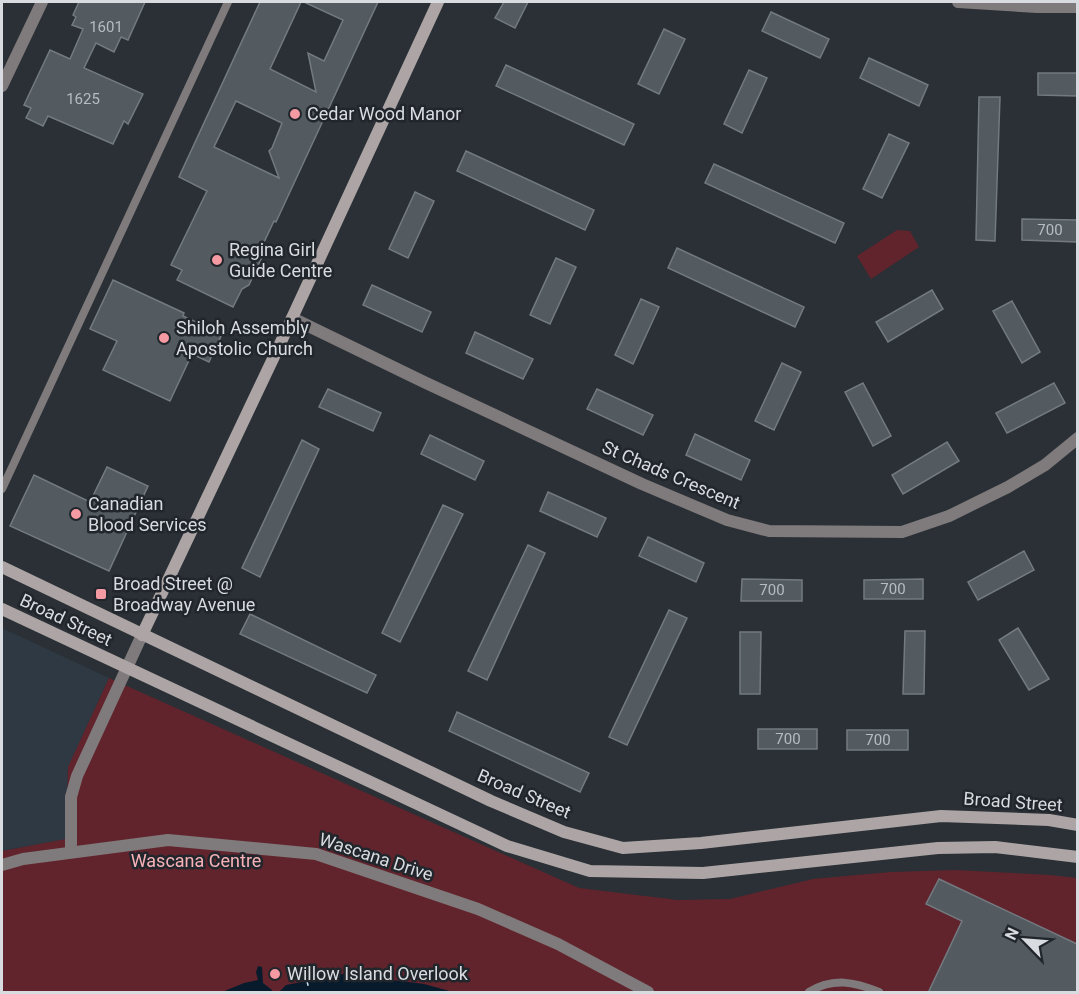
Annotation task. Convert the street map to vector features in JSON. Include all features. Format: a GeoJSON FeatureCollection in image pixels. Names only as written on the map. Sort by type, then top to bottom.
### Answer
{"type":"FeatureCollection","features":[{"type":"Feature","properties":{"kind":"main road"},"geometry":{"type":"LineString","coordinates":[[142,635],[438,2]]}},
{"type":"Feature","properties":{"kind":"main road","name":"Broad Street"},"geometry":{"type":"LineString","coordinates":[[2,567],[491,801],[564,832],[623,848],[700,843],[941,816],[1049,820],[1077,825]]}},
{"type":"Feature","properties":{"kind":"main road","name":"Broad Street"},"geometry":{"type":"LineString","coordinates":[[2,609],[507,846],[590,871],[703,873],[938,848],[995,847],[1077,857]]}},
{"type":"Feature","properties":{"kind":"street"},"geometry":{"type":"LineString","coordinates":[[2,86],[42,2]]}},
{"type":"Feature","properties":{"kind":"street"},"geometry":{"type":"LineString","coordinates":[[958,2],[1077,7]]}},
{"type":"Feature","properties":{"kind":"street","name":"St Chads Crescent"},"geometry":{"type":"LineString","coordinates":[[292,318],[642,484],[727,520],[769,531],[902,532],[950,516],[1008,487],[1045,465],[1077,438]]}},
{"type":"Feature","properties":{"kind":"street"},"geometry":{"type":"LineString","coordinates":[[71,852],[71,797],[77,776],[142,635]]}},
{"type":"Feature","properties":{"kind":"street","name":"Wascana Drive"},"geometry":{"type":"LineString","coordinates":[[2,865],[71,852],[168,840],[316,854],[478,909],[558,944],[648,993]]}},
{"type":"Feature","properties":{"kind":"lane"},"geometry":{"type":"LineString","coordinates":[[2,489],[228,2]]}},
{"type":"Feature","properties":{"kind":"lane"},"geometry":{"type":"LineString","coordinates":[[809,993],[832,982],[862,985],[879,993]]}},
{"type":"Feature","properties":{"kind":"shaded area"},"geometry":{"type":"Polygon","coordinates":[[[2,628],[109,678],[68,767],[66,839],[2,851],[2,628]]]}},
{"type":"Feature","properties":{"kind":"green space"},"geometry":{"type":"Polygon","coordinates":[[[897,230],[910,231],[919,247],[871,279],[857,256],[897,230]]]}},
{"type":"Feature","properties":{"kind":"green space","name":"Wascana Centre"},"geometry":{"type":"Polygon","coordinates":[[[109,678],[579,888],[678,900],[730,899],[813,879],[891,872],[955,870],[1077,878],[1077,992],[2,992],[2,851],[66,839],[68,767],[109,678]]]}},
{"type":"Feature","properties":{"kind":"water"},"geometry":{"type":"Polygon","coordinates":[[[258,966],[262,967],[263,983],[272,992],[222,992],[258,980],[256,972],[258,966]]]}},
{"type":"Feature","properties":{"kind":"water"},"geometry":{"type":"Polygon","coordinates":[[[344,974],[424,984],[453,992],[279,992],[286,985],[307,981],[308,975],[344,974]]]}},
{"type":"Feature","properties":{"kind":"building"},"geometry":{"type":"Polygon","coordinates":[[[79,2],[145,2],[128,40],[121,37],[114,52],[96,43],[84,68],[143,94],[128,124],[124,121],[113,144],[48,116],[43,126],[26,118],[31,108],[24,105],[50,50],[70,59],[83,29],[72,25],[76,17],[73,15],[79,2]]]}},
{"type":"Feature","properties":{"kind":"building","name":"Cedar Wood Manor"},"geometry":{"type":"Polygon","coordinates":[[[260,2],[301,2],[270,69],[316,92],[308,53],[324,61],[343,20],[304,2],[378,2],[276,222],[274,221],[259,253],[263,255],[249,285],[242,289],[233,307],[177,280],[182,270],[171,265],[207,191],[179,177],[260,2]],[[236,101],[214,147],[279,178],[269,151],[282,123],[236,101]]]}},
{"type":"Feature","properties":{"kind":"building"},"geometry":{"type":"Polygon","coordinates":[[[504,2],[528,2],[515,28],[495,18],[504,2]]]}},
{"type":"Feature","properties":{"kind":"building"},"geometry":{"type":"Polygon","coordinates":[[[771,12],[829,39],[820,58],[762,31],[771,12]]]}},
{"type":"Feature","properties":{"kind":"building"},"geometry":{"type":"Polygon","coordinates":[[[664,29],[685,39],[659,94],[638,84],[664,29]]]}},
{"type":"Feature","properties":{"kind":"building"},"geometry":{"type":"Polygon","coordinates":[[[869,58],[928,85],[919,106],[860,78],[869,58]]]}},
{"type":"Feature","properties":{"kind":"building"},"geometry":{"type":"Polygon","coordinates":[[[506,65],[634,124],[624,145],[496,86],[506,65]]]}},
{"type":"Feature","properties":{"kind":"building"},"geometry":{"type":"Polygon","coordinates":[[[749,70],[767,78],[742,133],[724,124],[749,70]]]}},
{"type":"Feature","properties":{"kind":"building"},"geometry":{"type":"Polygon","coordinates":[[[1038,73],[1077,73],[1077,96],[1038,95],[1038,73]]]}},
{"type":"Feature","properties":{"kind":"building"},"geometry":{"type":"Polygon","coordinates":[[[979,97],[1000,97],[995,241],[976,240],[979,97]]]}},
{"type":"Feature","properties":{"kind":"building"},"geometry":{"type":"Polygon","coordinates":[[[889,134],[909,143],[882,198],[863,189],[889,134]]]}},
{"type":"Feature","properties":{"kind":"building"},"geometry":{"type":"Polygon","coordinates":[[[466,151],[594,210],[585,230],[457,171],[466,151]]]}},
{"type":"Feature","properties":{"kind":"building"},"geometry":{"type":"Polygon","coordinates":[[[714,164],[844,223],[835,243],[705,183],[714,164]]]}},
{"type":"Feature","properties":{"kind":"building"},"geometry":{"type":"Polygon","coordinates":[[[415,192],[434,201],[408,258],[389,249],[415,192]]]}},
{"type":"Feature","properties":{"kind":"building"},"geometry":{"type":"Polygon","coordinates":[[[1022,219],[1077,220],[1077,242],[1022,240],[1022,219]]]}},
{"type":"Feature","properties":{"kind":"building"},"geometry":{"type":"Polygon","coordinates":[[[677,248],[804,307],[795,327],[668,268],[677,248]]]}},
{"type":"Feature","properties":{"kind":"building"},"geometry":{"type":"Polygon","coordinates":[[[556,258],[576,267],[550,324],[530,315],[556,258]]]}},
{"type":"Feature","properties":{"kind":"building","name":"Shiloh Assembly Apostolic Church"},"geometry":{"type":"Polygon","coordinates":[[[113,280],[184,313],[183,316],[222,334],[209,362],[192,354],[170,401],[103,370],[117,341],[90,329],[113,280]]]}},
{"type":"Feature","properties":{"kind":"building"},"geometry":{"type":"Polygon","coordinates":[[[372,285],[431,312],[422,332],[363,305],[372,285]]]}},
{"type":"Feature","properties":{"kind":"building"},"geometry":{"type":"Polygon","coordinates":[[[932,290],[943,309],[888,342],[876,322],[932,290]]]}},
{"type":"Feature","properties":{"kind":"building"},"geometry":{"type":"Polygon","coordinates":[[[641,299],[659,307],[633,364],[615,355],[641,299]]]}},
{"type":"Feature","properties":{"kind":"building"},"geometry":{"type":"Polygon","coordinates":[[[1012,301],[1040,352],[1022,363],[993,311],[1012,301]]]}},
{"type":"Feature","properties":{"kind":"building"},"geometry":{"type":"Polygon","coordinates":[[[475,332],[533,359],[523,379],[466,353],[475,332]]]}},
{"type":"Feature","properties":{"kind":"building"},"geometry":{"type":"Polygon","coordinates":[[[782,363],[801,372],[774,430],[755,421],[782,363]]]}},
{"type":"Feature","properties":{"kind":"building"},"geometry":{"type":"Polygon","coordinates":[[[863,383],[891,436],[873,446],[845,392],[863,383]]]}},
{"type":"Feature","properties":{"kind":"building"},"geometry":{"type":"Polygon","coordinates":[[[1054,383],[1065,403],[1007,433],[996,413],[1054,383]]]}},
{"type":"Feature","properties":{"kind":"building"},"geometry":{"type":"Polygon","coordinates":[[[328,389],[381,413],[373,431],[319,407],[328,389]]]}},
{"type":"Feature","properties":{"kind":"building"},"geometry":{"type":"Polygon","coordinates":[[[597,389],[653,415],[643,435],[587,409],[597,389]]]}},
{"type":"Feature","properties":{"kind":"building"},"geometry":{"type":"Polygon","coordinates":[[[695,434],[750,460],[741,480],[686,455],[695,434]]]}},
{"type":"Feature","properties":{"kind":"building"},"geometry":{"type":"Polygon","coordinates":[[[430,435],[484,461],[475,480],[421,454],[430,435]]]}},
{"type":"Feature","properties":{"kind":"building"},"geometry":{"type":"Polygon","coordinates":[[[302,440],[319,449],[260,577],[242,568],[302,440]]]}},
{"type":"Feature","properties":{"kind":"building"},"geometry":{"type":"Polygon","coordinates":[[[947,442],[959,461],[903,494],[892,475],[947,442]]]}},
{"type":"Feature","properties":{"kind":"building","name":"Canadian Blood Services"},"geometry":{"type":"Polygon","coordinates":[[[107,467],[148,486],[109,571],[10,526],[34,475],[90,502],[107,467]]]}},
{"type":"Feature","properties":{"kind":"building"},"geometry":{"type":"Polygon","coordinates":[[[548,492],[606,518],[597,537],[540,511],[548,492]]]}},
{"type":"Feature","properties":{"kind":"building"},"geometry":{"type":"Polygon","coordinates":[[[443,505],[463,514],[400,642],[382,633],[443,505]]]}},
{"type":"Feature","properties":{"kind":"building"},"geometry":{"type":"Polygon","coordinates":[[[648,537],[704,563],[696,582],[639,556],[648,537]]]}},
{"type":"Feature","properties":{"kind":"building"},"geometry":{"type":"Polygon","coordinates":[[[528,545],[545,553],[487,680],[468,671],[528,545]]]}},
{"type":"Feature","properties":{"kind":"building"},"geometry":{"type":"Polygon","coordinates":[[[1024,551],[1034,570],[978,600],[968,582],[1024,551]]]}},
{"type":"Feature","properties":{"kind":"building"},"geometry":{"type":"Polygon","coordinates":[[[742,579],[802,580],[802,601],[741,601],[742,579]]]}},
{"type":"Feature","properties":{"kind":"building"},"geometry":{"type":"Polygon","coordinates":[[[923,579],[923,599],[864,599],[864,580],[923,579]]]}},
{"type":"Feature","properties":{"kind":"building"},"geometry":{"type":"Polygon","coordinates":[[[669,610],[687,618],[627,745],[609,737],[669,610]]]}},
{"type":"Feature","properties":{"kind":"building"},"geometry":{"type":"Polygon","coordinates":[[[250,614],[376,675],[367,693],[240,634],[250,614]]]}},
{"type":"Feature","properties":{"kind":"building"},"geometry":{"type":"Polygon","coordinates":[[[1018,628],[1049,679],[1029,690],[999,640],[1018,628]]]}},
{"type":"Feature","properties":{"kind":"building"},"geometry":{"type":"Polygon","coordinates":[[[905,631],[925,631],[924,694],[903,694],[905,631]]]}},
{"type":"Feature","properties":{"kind":"building"},"geometry":{"type":"Polygon","coordinates":[[[740,632],[761,632],[760,694],[740,694],[740,632]]]}},
{"type":"Feature","properties":{"kind":"building"},"geometry":{"type":"Polygon","coordinates":[[[457,712],[589,773],[580,792],[449,731],[457,712]]]}},
{"type":"Feature","properties":{"kind":"building"},"geometry":{"type":"Polygon","coordinates":[[[758,729],[817,729],[817,749],[758,749],[758,729]]]}},
{"type":"Feature","properties":{"kind":"building"},"geometry":{"type":"Polygon","coordinates":[[[847,730],[908,730],[908,750],[847,750],[847,730]]]}},
{"type":"Feature","properties":{"kind":"building"},"geometry":{"type":"Polygon","coordinates":[[[939,879],[1077,944],[1077,993],[928,993],[962,921],[926,904],[939,879]]]}},
{"type":"Feature","properties":{"kind":"ferry route"},"geometry":{"type":"LineString","coordinates":[[306,978],[310,992]]}},
{"type":"Feature","properties":{"kind":"place","name":"Cedar Wood Manor"},"geometry":{"type":"Point","coordinates":[295,114]}},
{"type":"Feature","properties":{"kind":"place","name":"Regina Girl Guide Centre"},"geometry":{"type":"Point","coordinates":[217,260]}},
{"type":"Feature","properties":{"kind":"place","name":"Shiloh Assembly Apostolic Church"},"geometry":{"type":"Point","coordinates":[164,338]}},
{"type":"Feature","properties":{"kind":"place","name":"Canadian Blood Services"},"geometry":{"type":"Point","coordinates":[76,514]}},
{"type":"Feature","properties":{"kind":"place","name":"Broad Street @ Broadway Avenue"},"geometry":{"type":"Point","coordinates":[101,594]}},
{"type":"Feature","properties":{"kind":"place","name":"Willow Island Overlook"},"geometry":{"type":"Point","coordinates":[275,974]}}]}
